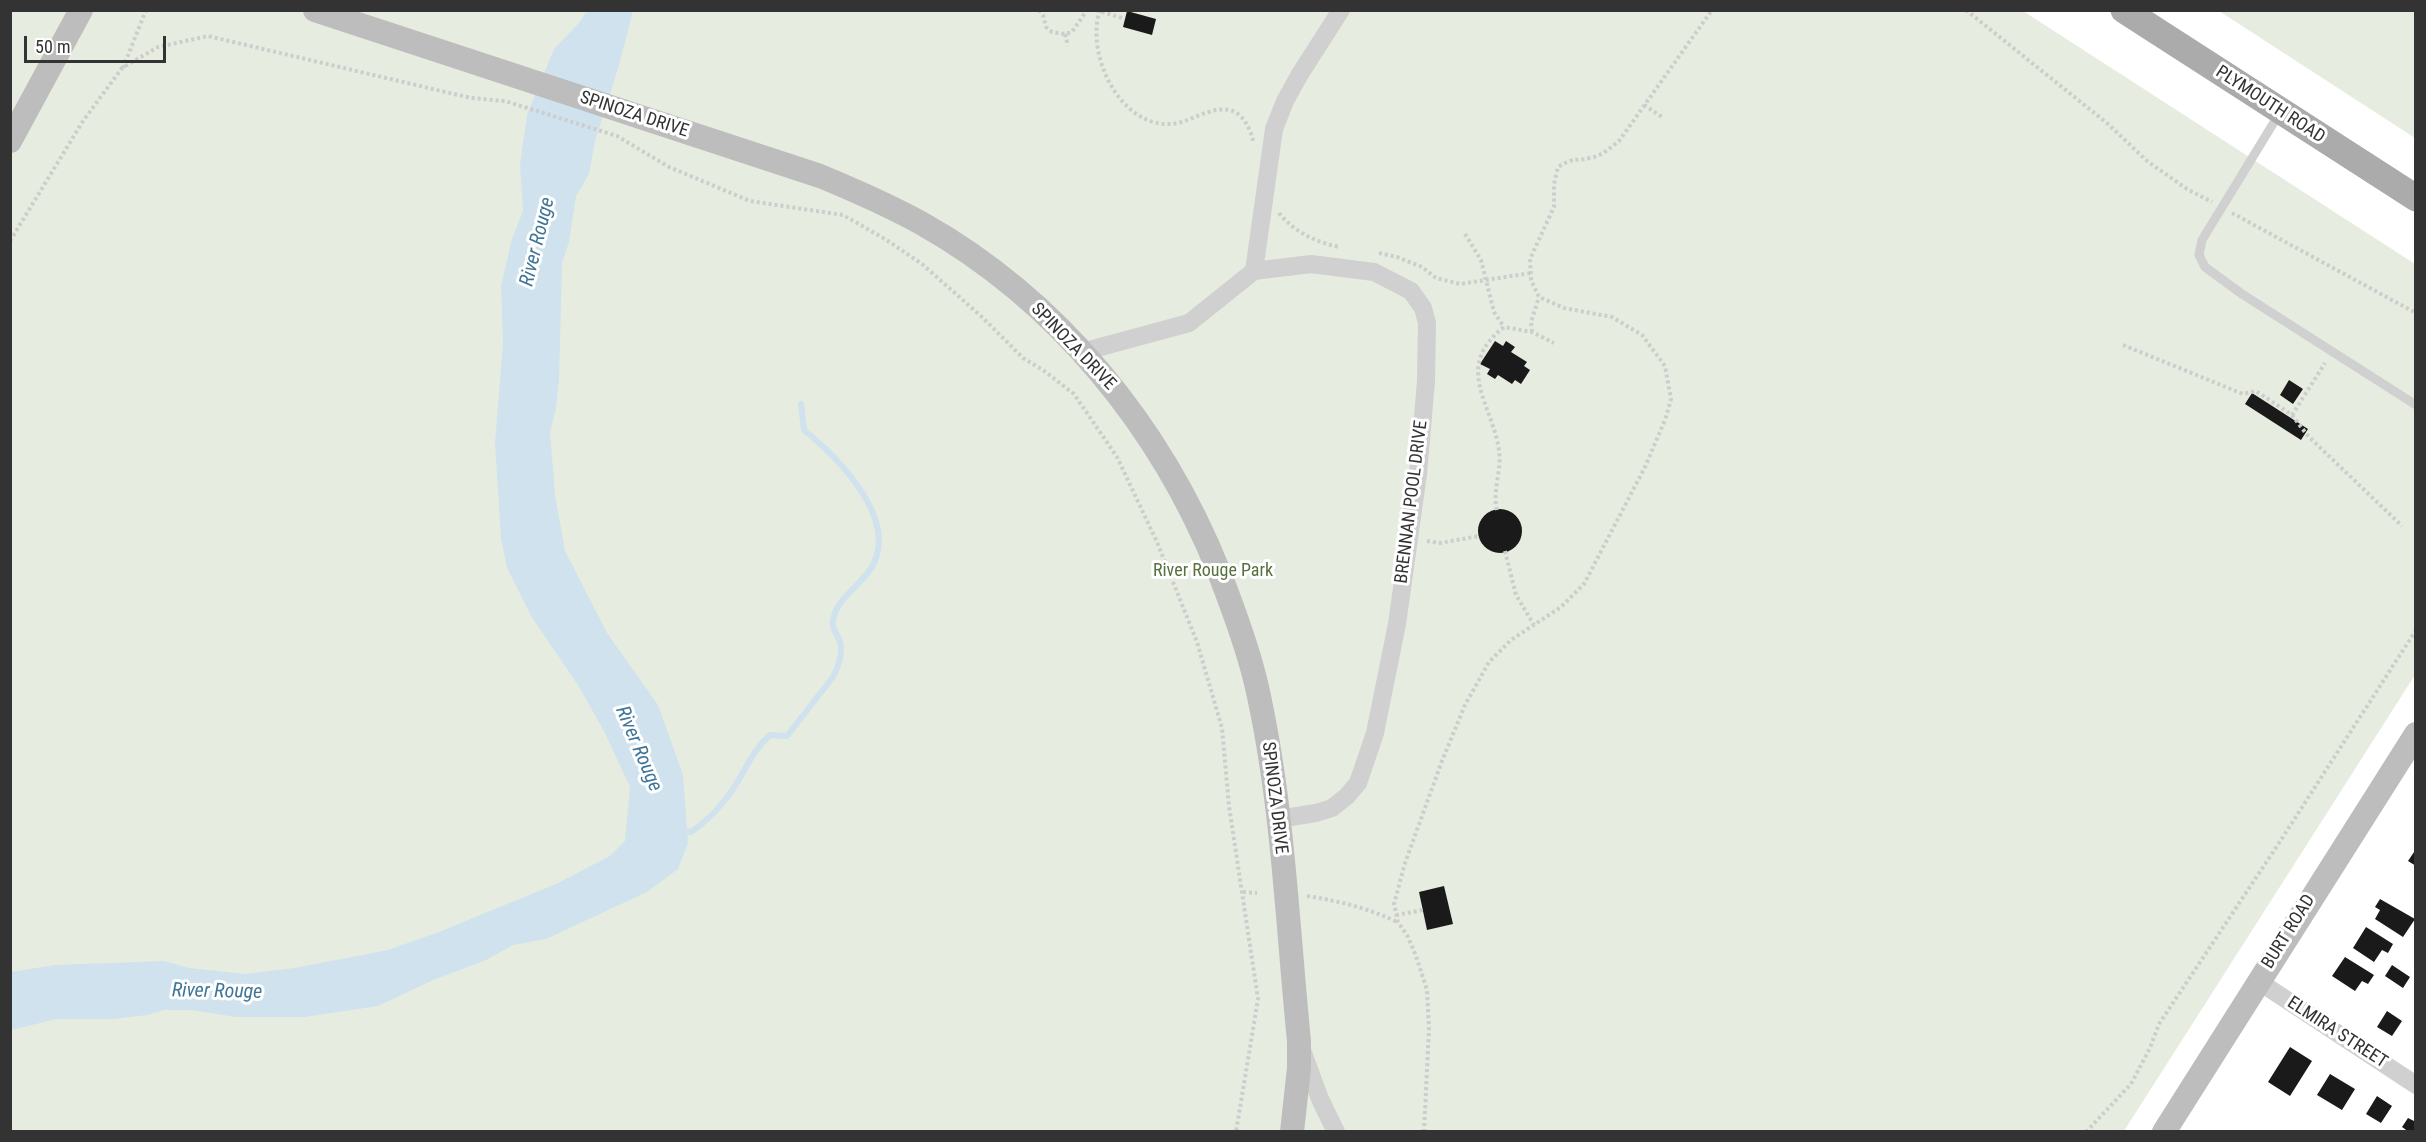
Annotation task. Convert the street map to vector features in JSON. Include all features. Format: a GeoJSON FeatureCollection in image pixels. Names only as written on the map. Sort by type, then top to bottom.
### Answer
{"type":"FeatureCollection","features":[{"type":"Feature","properties":{"kind":"main road","name":"PLYMOUTH ROAD"},"geometry":{"type":"LineString","coordinates":[[2124,10],[2415,198]]}},
{"type":"Feature","properties":{"kind":"street"},"geometry":{"type":"LineString","coordinates":[[10,141],[81,10]]}},
{"type":"Feature","properties":{"kind":"street","name":"SPINOZA DRIVE"},"geometry":{"type":"LineString","coordinates":[[315,10],[820,176],[866,195],[921,224],[974,257],[1033,304],[1082,352],[1124,401],[1160,453],[1191,508],[1207,542],[1243,635],[1256,682],[1278,819],[1299,1041],[1299,1068],[1292,1131]]}},
{"type":"Feature","properties":{"kind":"street"},"geometry":{"type":"LineString","coordinates":[[1082,352],[1189,323],[1254,271],[1274,129],[1285,101],[1300,74],[1341,10]]}},
{"type":"Feature","properties":{"kind":"street","name":"BRENNAN POOL DRIVE"},"geometry":{"type":"LineString","coordinates":[[1254,271],[1311,264],[1374,273],[1411,291],[1423,308],[1427,323],[1418,474],[1397,624],[1375,733],[1358,783],[1347,796],[1332,808],[1278,819]]}},
{"type":"Feature","properties":{"kind":"street","name":"BURT ROAD"},"geometry":{"type":"LineString","coordinates":[[2163,1131],[2415,734]]}},
{"type":"Feature","properties":{"kind":"street","name":"ELMIRA STREET"},"geometry":{"type":"LineString","coordinates":[[2258,981],[2415,1085]]}},
{"type":"Feature","properties":{"kind":"street"},"geometry":{"type":"LineString","coordinates":[[1299,1041],[1320,1099],[1336,1131]]}},
{"type":"Feature","properties":{"kind":"lane"},"geometry":{"type":"LineString","coordinates":[[2281,112],[2202,240],[2199,255],[2205,267],[2242,294],[2415,405]]}},
{"type":"Feature","properties":{"kind":"path"},"geometry":{"type":"LineString","coordinates":[[10,241],[83,122],[123,68],[146,10]]}},
{"type":"Feature","properties":{"kind":"path"},"geometry":{"type":"LineString","coordinates":[[1039,10],[1046,27],[1052,32],[1065,34],[1072,32],[1087,10]]}},
{"type":"Feature","properties":{"kind":"path"},"geometry":{"type":"LineString","coordinates":[[1096,10],[1122,18]]}},
{"type":"Feature","properties":{"kind":"path"},"geometry":{"type":"LineString","coordinates":[[1424,1131],[1429,1029],[1426,990],[1416,956],[1398,922],[1394,904],[1404,863],[1465,705],[1489,662],[1511,640],[1561,607],[1584,584],[1645,467],[1665,420],[1671,399],[1665,366],[1642,335],[1612,316],[1564,308],[1539,297],[1531,280],[1530,259],[1554,207],[1554,184],[1558,167],[1571,158],[1588,159],[1603,154],[1619,141],[1712,10]]}},
{"type":"Feature","properties":{"kind":"path"},"geometry":{"type":"LineString","coordinates":[[1966,10],[2108,124],[2147,161],[2187,189],[2415,313]]}},
{"type":"Feature","properties":{"kind":"path"},"geometry":{"type":"LineString","coordinates":[[1065,34],[1068,46]]}},
{"type":"Feature","properties":{"kind":"path"},"geometry":{"type":"LineString","coordinates":[[123,68],[158,46],[208,36],[471,98],[505,100],[617,136],[669,167],[750,201],[843,215],[885,239],[930,272],[982,317],[1023,358],[1074,394],[1117,457],[1157,542],[1197,642],[1222,728],[1229,806],[1258,999],[1236,1131]]}},
{"type":"Feature","properties":{"kind":"path"},"geometry":{"type":"LineString","coordinates":[[1644,105],[1662,117]]}},
{"type":"Feature","properties":{"kind":"path"},"geometry":{"type":"LineString","coordinates":[[1465,234],[1481,260],[1494,312],[1504,327],[1532,332],[1554,343]]}},
{"type":"Feature","properties":{"kind":"path"},"geometry":{"type":"LineString","coordinates":[[1532,332],[1531,322],[1539,297]]}},
{"type":"Feature","properties":{"kind":"path"},"geometry":{"type":"LineString","coordinates":[[1497,510],[1494,498],[1500,468],[1499,449],[1477,369],[1478,361],[1486,348],[1504,327]]}},
{"type":"Feature","properties":{"kind":"path"},"geometry":{"type":"LineString","coordinates":[[2123,345],[2243,394],[2256,391],[2292,415],[2308,436],[2402,526]]}},
{"type":"Feature","properties":{"kind":"path"},"geometry":{"type":"LineString","coordinates":[[2292,415],[2332,352]]}},
{"type":"Feature","properties":{"kind":"path"},"geometry":{"type":"LineString","coordinates":[[1409,539],[1440,543],[1479,537]]}},
{"type":"Feature","properties":{"kind":"path"},"geometry":{"type":"LineString","coordinates":[[1505,551],[1516,595],[1534,625]]}},
{"type":"Feature","properties":{"kind":"path"},"geometry":{"type":"LineString","coordinates":[[2086,1131],[2131,1084],[2150,1048],[2159,1024],[2279,843],[2415,630]]}},
{"type":"Feature","properties":{"kind":"path"},"geometry":{"type":"LineString","coordinates":[[1243,892],[1257,893]]}},
{"type":"Feature","properties":{"kind":"path"},"geometry":{"type":"LineString","coordinates":[[1303,896],[1331,900],[1374,911],[1398,922]]}},
{"type":"Feature","properties":{"kind":"path"},"geometry":{"type":"LineString","coordinates":[[1396,915],[1423,910]]}},
{"type":"Feature","properties":{"kind":"green space","name":"River Rouge Park"},"geometry":{"type":"Polygon","coordinates":[[[10,11],[2023,11],[2415,264],[2415,675],[2124,1131],[11,1131],[10,11]]]}},
{"type":"Feature","properties":{"kind":"green space"},"geometry":{"type":"Polygon","coordinates":[[[2219,11],[2415,11],[2415,138],[2219,11]]]}},
{"type":"Feature","properties":{"kind":"water","name":"River Rouge"},"geometry":{"type":"Polygon","coordinates":[[[587,11],[633,11],[595,141],[589,174],[576,196],[569,242],[562,263],[559,380],[556,408],[550,432],[555,495],[565,551],[607,633],[658,705],[683,775],[688,843],[678,869],[647,892],[546,939],[513,945],[486,960],[433,980],[378,1006],[304,1017],[236,1017],[191,1010],[164,1010],[147,1015],[113,1019],[57,1019],[11,1030],[11,972],[55,965],[164,961],[189,968],[245,974],[295,968],[388,950],[439,932],[556,884],[610,856],[625,841],[630,787],[604,731],[578,685],[531,616],[507,568],[501,538],[495,443],[503,343],[501,286],[512,239],[523,211],[520,165],[527,115],[554,49],[579,23],[587,11]]]}},
{"type":"Feature","properties":{"kind":"building"},"geometry":{"type":"Polygon","coordinates":[[[1127,11],[1156,19],[1152,35],[1123,27],[1127,11]]]}},
{"type":"Feature","properties":{"kind":"building"},"geometry":{"type":"Polygon","coordinates":[[[1495,341],[1503,346],[1506,341],[1515,347],[1511,352],[1527,362],[1524,366],[1530,370],[1521,384],[1515,380],[1512,384],[1498,375],[1495,379],[1487,374],[1490,369],[1480,364],[1495,341]]]}},
{"type":"Feature","properties":{"kind":"building"},"geometry":{"type":"Polygon","coordinates":[[[2289,380],[2303,389],[2293,404],[2280,395],[2289,380]]]}},
{"type":"Feature","properties":{"kind":"building"},"geometry":{"type":"Polygon","coordinates":[[[2252,393],[2308,429],[2301,440],[2245,404],[2252,393]]]}},
{"type":"Feature","properties":{"kind":"building"},"geometry":{"type":"Polygon","coordinates":[[[1500,509],[1515,516],[1522,531],[1515,546],[1500,553],[1485,546],[1478,531],[1485,516],[1500,509]]]}},
{"type":"Feature","properties":{"kind":"building"},"geometry":{"type":"Polygon","coordinates":[[[2416,849],[2416,866],[2408,861],[2416,849]]]}},
{"type":"Feature","properties":{"kind":"building"},"geometry":{"type":"Polygon","coordinates":[[[1444,886],[1453,924],[1427,930],[1419,892],[1444,886]]]}},
{"type":"Feature","properties":{"kind":"building"},"geometry":{"type":"Polygon","coordinates":[[[2380,899],[2415,919],[2403,937],[2375,919],[2380,910],[2375,907],[2380,899]]]}},
{"type":"Feature","properties":{"kind":"building"},"geometry":{"type":"Polygon","coordinates":[[[2366,927],[2393,944],[2388,953],[2382,950],[2374,962],[2353,948],[2366,927]]]}},
{"type":"Feature","properties":{"kind":"building"},"geometry":{"type":"Polygon","coordinates":[[[2345,957],[2374,975],[2368,984],[2362,981],[2355,991],[2332,976],[2345,957]]]}},
{"type":"Feature","properties":{"kind":"building"},"geometry":{"type":"Polygon","coordinates":[[[2392,965],[2410,977],[2403,988],[2385,976],[2392,965]]]}},
{"type":"Feature","properties":{"kind":"building"},"geometry":{"type":"Polygon","coordinates":[[[2387,1011],[2402,1021],[2392,1036],[2377,1027],[2387,1011]]]}},
{"type":"Feature","properties":{"kind":"building"},"geometry":{"type":"Polygon","coordinates":[[[2290,1047],[2312,1061],[2290,1096],[2268,1082],[2290,1047]]]}},
{"type":"Feature","properties":{"kind":"building"},"geometry":{"type":"Polygon","coordinates":[[[2330,1074],[2355,1089],[2342,1110],[2317,1095],[2330,1074]]]}},
{"type":"Feature","properties":{"kind":"building"},"geometry":{"type":"Polygon","coordinates":[[[2377,1096],[2392,1106],[2381,1123],[2366,1114],[2377,1096]]]}},
{"type":"Feature","properties":{"kind":"building"},"geometry":{"type":"Polygon","coordinates":[[[2408,1118],[2416,1122],[2416,1132],[2409,1132],[2402,1127],[2408,1118]]]}},
{"type":"Feature","properties":{"kind":"waterway"},"geometry":{"type":"LineString","coordinates":[[681,830],[691,832],[711,815],[733,788],[760,745],[770,735],[787,736],[833,677],[841,651],[833,626],[835,612],[869,572],[879,547],[877,527],[871,508],[847,472],[804,430],[801,404]]}}]}
